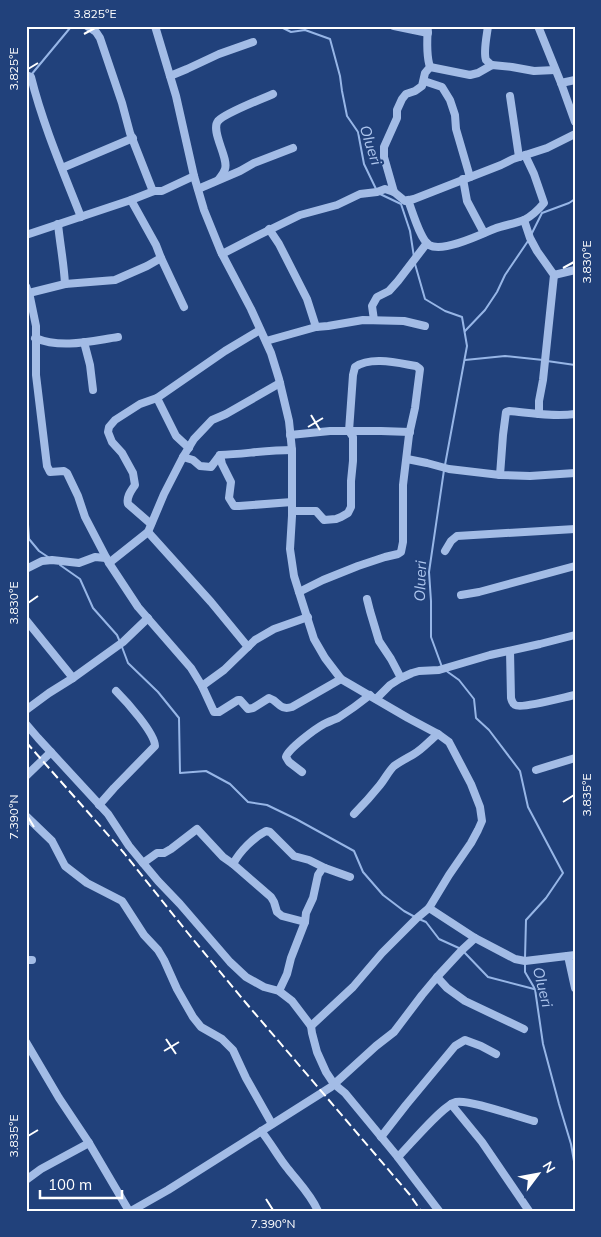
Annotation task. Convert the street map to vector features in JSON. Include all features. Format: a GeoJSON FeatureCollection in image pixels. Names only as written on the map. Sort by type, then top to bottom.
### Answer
{"type":"FeatureCollection","features":[{"type":"Feature","properties":{"kind":"street"},"geometry":{"type":"LineString","coordinates":[[87,26],[96,32],[100,38],[132,138],[154,191]]}},
{"type":"Feature","properties":{"kind":"street"},"geometry":{"type":"LineString","coordinates":[[155,26],[170,76],[204,210],[222,254],[266,341],[280,383],[292,450],[290,549],[294,576],[314,639],[325,658],[341,679],[449,742],[472,784],[480,807],[482,821],[478,830],[471,843],[448,874],[429,908],[394,940],[353,987],[312,1026]]}},
{"type":"Feature","properties":{"kind":"street"},"geometry":{"type":"LineString","coordinates":[[394,26],[428,29],[428,63],[430,67]]}},
{"type":"Feature","properties":{"kind":"street"},"geometry":{"type":"LineString","coordinates":[[488,26],[485,57],[487,62],[492,65],[512,66],[534,71],[555,70]]}},
{"type":"Feature","properties":{"kind":"street"},"geometry":{"type":"LineString","coordinates":[[222,254],[300,215],[337,204],[360,194],[385,189],[394,192],[405,201],[547,148],[573,135],[575,122],[539,27]]}},
{"type":"Feature","properties":{"kind":"street"},"geometry":{"type":"LineString","coordinates":[[170,76],[218,54],[253,42]]}},
{"type":"Feature","properties":{"kind":"street"},"geometry":{"type":"LineString","coordinates":[[430,67],[470,75],[492,65]]}},
{"type":"Feature","properties":{"kind":"street"},"geometry":{"type":"LineString","coordinates":[[394,192],[384,157],[384,147],[397,118],[397,110],[402,99],[406,94],[420,87],[424,81],[425,73],[430,67]]}},
{"type":"Feature","properties":{"kind":"street"},"geometry":{"type":"LineString","coordinates":[[26,75],[31,77],[34,92],[81,216]]}},
{"type":"Feature","properties":{"kind":"street"},"geometry":{"type":"LineString","coordinates":[[561,83],[575,80]]}},
{"type":"Feature","properties":{"kind":"street"},"geometry":{"type":"LineString","coordinates":[[424,81],[442,86],[450,100],[455,115],[468,201],[484,234]]}},
{"type":"Feature","properties":{"kind":"street"},"geometry":{"type":"LineString","coordinates":[[219,179],[226,169],[216,124],[219,119],[273,94]]}},
{"type":"Feature","properties":{"kind":"street"},"geometry":{"type":"LineString","coordinates":[[408,200],[421,234],[427,243],[431,246],[440,247],[457,244],[524,220],[544,203],[539,187],[522,156],[510,96]]}},
{"type":"Feature","properties":{"kind":"street"},"geometry":{"type":"LineString","coordinates":[[62,168],[132,138]]}},
{"type":"Feature","properties":{"kind":"street"},"geometry":{"type":"LineString","coordinates":[[198,188],[293,148]]}},
{"type":"Feature","properties":{"kind":"street"},"geometry":{"type":"LineString","coordinates":[[26,235],[154,191],[162,190],[194,176]]}},
{"type":"Feature","properties":{"kind":"street"},"geometry":{"type":"LineString","coordinates":[[131,200],[148,230],[184,306]]}},
{"type":"Feature","properties":{"kind":"street"},"geometry":{"type":"LineString","coordinates":[[524,220],[537,251],[554,275],[539,414]]}},
{"type":"Feature","properties":{"kind":"street"},"geometry":{"type":"LineString","coordinates":[[58,224],[64,262],[65,284]]}},
{"type":"Feature","properties":{"kind":"street"},"geometry":{"type":"LineString","coordinates":[[270,229],[307,299],[316,327]]}},
{"type":"Feature","properties":{"kind":"street"},"geometry":{"type":"LineString","coordinates":[[374,320],[372,306],[377,297],[389,291],[427,243]]}},
{"type":"Feature","properties":{"kind":"street"},"geometry":{"type":"LineString","coordinates":[[161,258],[115,280],[28,289],[30,313],[36,326],[36,375],[46,466],[50,472],[64,471],[70,477],[85,517],[107,560],[138,607],[191,668],[202,686],[212,709],[216,713],[238,700],[248,709],[269,698],[278,706],[292,707],[341,679]]}},
{"type":"Feature","properties":{"kind":"street"},"geometry":{"type":"LineString","coordinates":[[554,275],[575,270]]}},
{"type":"Feature","properties":{"kind":"street"},"geometry":{"type":"LineString","coordinates":[[266,341],[316,327],[363,320],[404,321],[425,326]]}},
{"type":"Feature","properties":{"kind":"street"},"geometry":{"type":"LineString","coordinates":[[248,647],[128,504],[128,496],[135,485],[133,473],[122,453],[112,442],[108,432],[109,427],[115,420],[140,404],[157,398],[225,351],[260,330]]}},
{"type":"Feature","properties":{"kind":"street"},"geometry":{"type":"LineString","coordinates":[[35,338],[52,343],[74,344],[118,336]]}},
{"type":"Feature","properties":{"kind":"street"},"geometry":{"type":"LineString","coordinates":[[84,342],[90,365],[93,390]]}},
{"type":"Feature","properties":{"kind":"street"},"geometry":{"type":"LineString","coordinates":[[220,455],[222,464],[231,482],[229,498],[234,506],[292,506],[316,511],[324,520],[336,519],[348,513],[351,507],[353,437],[349,431],[355,367],[361,363],[374,360],[416,366],[420,369],[403,484],[404,542],[401,552],[358,566],[299,592]]}},
{"type":"Feature","properties":{"kind":"street"},"geometry":{"type":"LineString","coordinates":[[107,560],[150,528],[164,494],[183,457],[194,439],[212,420],[280,383]]}},
{"type":"Feature","properties":{"kind":"street"},"geometry":{"type":"LineString","coordinates":[[157,398],[176,436],[189,448]]}},
{"type":"Feature","properties":{"kind":"street"},"geometry":{"type":"LineString","coordinates":[[500,475],[506,412],[562,416],[575,414]]}},
{"type":"Feature","properties":{"kind":"street"},"geometry":{"type":"LineString","coordinates":[[290,435],[330,431],[410,432]]}},
{"type":"Feature","properties":{"kind":"street"},"geometry":{"type":"LineString","coordinates":[[183,457],[193,460],[200,466],[210,467],[220,455],[292,450]]}},
{"type":"Feature","properties":{"kind":"street"},"geometry":{"type":"LineString","coordinates":[[407,459],[427,462],[446,468],[500,475],[530,476],[575,473]]}},
{"type":"Feature","properties":{"kind":"street"},"geometry":{"type":"LineString","coordinates":[[445,551],[451,541],[458,536],[575,529]]}},
{"type":"Feature","properties":{"kind":"street"},"geometry":{"type":"LineString","coordinates":[[26,570],[42,560],[79,563],[95,557],[107,560]]}},
{"type":"Feature","properties":{"kind":"street"},"geometry":{"type":"LineString","coordinates":[[461,595],[479,592],[575,566]]}},
{"type":"Feature","properties":{"kind":"street"},"geometry":{"type":"LineString","coordinates":[[367,599],[379,641],[401,678]]}},
{"type":"Feature","properties":{"kind":"street"},"geometry":{"type":"LineString","coordinates":[[26,710],[49,692],[73,678],[120,644],[148,618]]}},
{"type":"Feature","properties":{"kind":"street"},"geometry":{"type":"LineString","coordinates":[[202,686],[224,670],[255,640],[274,629],[308,618]]}},
{"type":"Feature","properties":{"kind":"street"},"geometry":{"type":"LineString","coordinates":[[26,620],[73,678]]}},
{"type":"Feature","properties":{"kind":"street"},"geometry":{"type":"LineString","coordinates":[[302,772],[289,762],[286,757],[286,754],[292,748],[323,724],[373,697],[401,678],[419,671],[439,670],[490,655],[575,635]]}},
{"type":"Feature","properties":{"kind":"street"},"geometry":{"type":"LineString","coordinates":[[510,651],[511,698],[516,706],[575,695]]}},
{"type":"Feature","properties":{"kind":"street"},"geometry":{"type":"LineString","coordinates":[[99,805],[155,746],[155,741],[147,729],[116,691]]}},
{"type":"Feature","properties":{"kind":"street"},"geometry":{"type":"LineString","coordinates":[[26,724],[108,814],[129,846],[211,941],[246,977],[264,987],[279,991],[292,1002],[312,1026],[312,1034],[317,1052],[334,1084],[345,1093],[438,1211]]}},
{"type":"Feature","properties":{"kind":"street"},"geometry":{"type":"LineString","coordinates":[[354,814],[369,799],[395,766],[404,758],[421,749],[438,734]]}},
{"type":"Feature","properties":{"kind":"street"},"geometry":{"type":"LineString","coordinates":[[26,776],[51,752]]}},
{"type":"Feature","properties":{"kind":"street"},"geometry":{"type":"LineString","coordinates":[[536,770],[575,758]]}},
{"type":"Feature","properties":{"kind":"street"},"geometry":{"type":"LineString","coordinates":[[26,816],[52,842],[65,866],[87,883],[122,901],[144,935],[158,950],[192,1017],[201,1027],[222,1039],[233,1050],[246,1078],[272,1124]]}},
{"type":"Feature","properties":{"kind":"street"},"geometry":{"type":"LineString","coordinates":[[143,863],[157,853],[171,849],[197,829],[223,857],[271,897],[276,912],[282,916],[305,922]]}},
{"type":"Feature","properties":{"kind":"street"},"geometry":{"type":"LineString","coordinates":[[233,864],[243,850],[260,834],[266,831],[270,832],[294,856],[309,860],[350,877]]}},
{"type":"Feature","properties":{"kind":"street"},"geometry":{"type":"LineString","coordinates":[[279,991],[305,922],[318,874],[322,869],[326,868]]}},
{"type":"Feature","properties":{"kind":"street"},"geometry":{"type":"LineString","coordinates":[[429,908],[475,938],[515,960],[525,961],[572,955],[575,988]]}},
{"type":"Feature","properties":{"kind":"street"},"geometry":{"type":"LineString","coordinates":[[26,1042],[130,1211],[168,1190],[318,1096],[334,1084],[394,1032],[437,977],[475,938]]}},
{"type":"Feature","properties":{"kind":"street"},"geometry":{"type":"LineString","coordinates":[[437,977],[447,988],[465,1000],[524,1028]]}},
{"type":"Feature","properties":{"kind":"street"},"geometry":{"type":"LineString","coordinates":[[381,1137],[455,1046],[464,1040],[496,1054]]}},
{"type":"Feature","properties":{"kind":"street"},"geometry":{"type":"LineString","coordinates":[[398,1158],[437,1116],[451,1104],[457,1102],[471,1103],[534,1121]]}},
{"type":"Feature","properties":{"kind":"street"},"geometry":{"type":"LineString","coordinates":[[451,1104],[482,1142],[529,1211]]}},
{"type":"Feature","properties":{"kind":"street"},"geometry":{"type":"LineString","coordinates":[[261,1131],[287,1168],[313,1200],[318,1211]]}},
{"type":"Feature","properties":{"kind":"street"},"geometry":{"type":"LineString","coordinates":[[26,1180],[41,1169],[89,1143]]}},
{"type":"Feature","properties":{"kind":"waterway"},"geometry":{"type":"LineString","coordinates":[[31,75],[73,26]]}},
{"type":"Feature","properties":{"kind":"waterway","name":"Olueri"},"geometry":{"type":"LineString","coordinates":[[279,26],[291,32],[305,30],[330,39],[340,76],[347,116],[358,132],[364,164],[377,191]]}},
{"type":"Feature","properties":{"kind":"waterway","name":"Olueri"},"geometry":{"type":"LineString","coordinates":[[380,194],[401,204],[410,231],[414,257]]}},
{"type":"Feature","properties":{"kind":"waterway"},"geometry":{"type":"LineString","coordinates":[[531,235],[542,213],[575,199]]}},
{"type":"Feature","properties":{"kind":"waterway"},"geometry":{"type":"LineString","coordinates":[[465,331],[485,310],[505,275],[528,241]]}},
{"type":"Feature","properties":{"kind":"waterway","name":"Olueri"},"geometry":{"type":"LineString","coordinates":[[415,264],[425,299],[445,311],[462,317],[467,346],[445,465]]}},
{"type":"Feature","properties":{"kind":"waterway"},"geometry":{"type":"LineString","coordinates":[[465,360],[505,356],[543,360]]}},
{"type":"Feature","properties":{"kind":"waterway"},"geometry":{"type":"LineString","coordinates":[[547,361],[575,365]]}},
{"type":"Feature","properties":{"kind":"waterway","name":"Olueri"},"geometry":{"type":"LineString","coordinates":[[442,667],[431,637],[429,572],[444,470]]}},
{"type":"Feature","properties":{"kind":"waterway"},"geometry":{"type":"LineString","coordinates":[[27,510],[29,539],[39,551],[48,557]]}},
{"type":"Feature","properties":{"kind":"waterway"},"geometry":{"type":"LineString","coordinates":[[60,565],[80,579],[93,608],[117,635],[120,642]]}},
{"type":"Feature","properties":{"kind":"waterway"},"geometry":{"type":"LineString","coordinates":[[122,647],[128,663],[158,692],[179,718],[180,773],[206,771],[230,784],[248,802],[267,805],[354,851],[363,872],[383,895],[415,917]]}},
{"type":"Feature","properties":{"kind":"waterway","name":"Olueri"},"geometry":{"type":"LineString","coordinates":[[445,670],[459,680],[474,699],[476,718],[489,730],[520,771],[528,807],[563,873],[546,898],[526,920],[525,958]]}},
{"type":"Feature","properties":{"kind":"waterway"},"geometry":{"type":"LineString","coordinates":[[419,919],[426,922],[439,939],[461,949]]}},
{"type":"Feature","properties":{"kind":"waterway"},"geometry":{"type":"LineString","coordinates":[[464,952],[488,977],[534,989]]}},
{"type":"Feature","properties":{"kind":"waterway","name":"Olueri"},"geometry":{"type":"LineString","coordinates":[[525,963],[525,972],[535,989],[543,1044],[571,1144],[575,1167]]}},
{"type":"Feature","properties":{"kind":"railway"},"geometry":{"type":"LineString","coordinates":[[26,742],[124,853],[187,932],[410,1195],[421,1211]]}}]}
